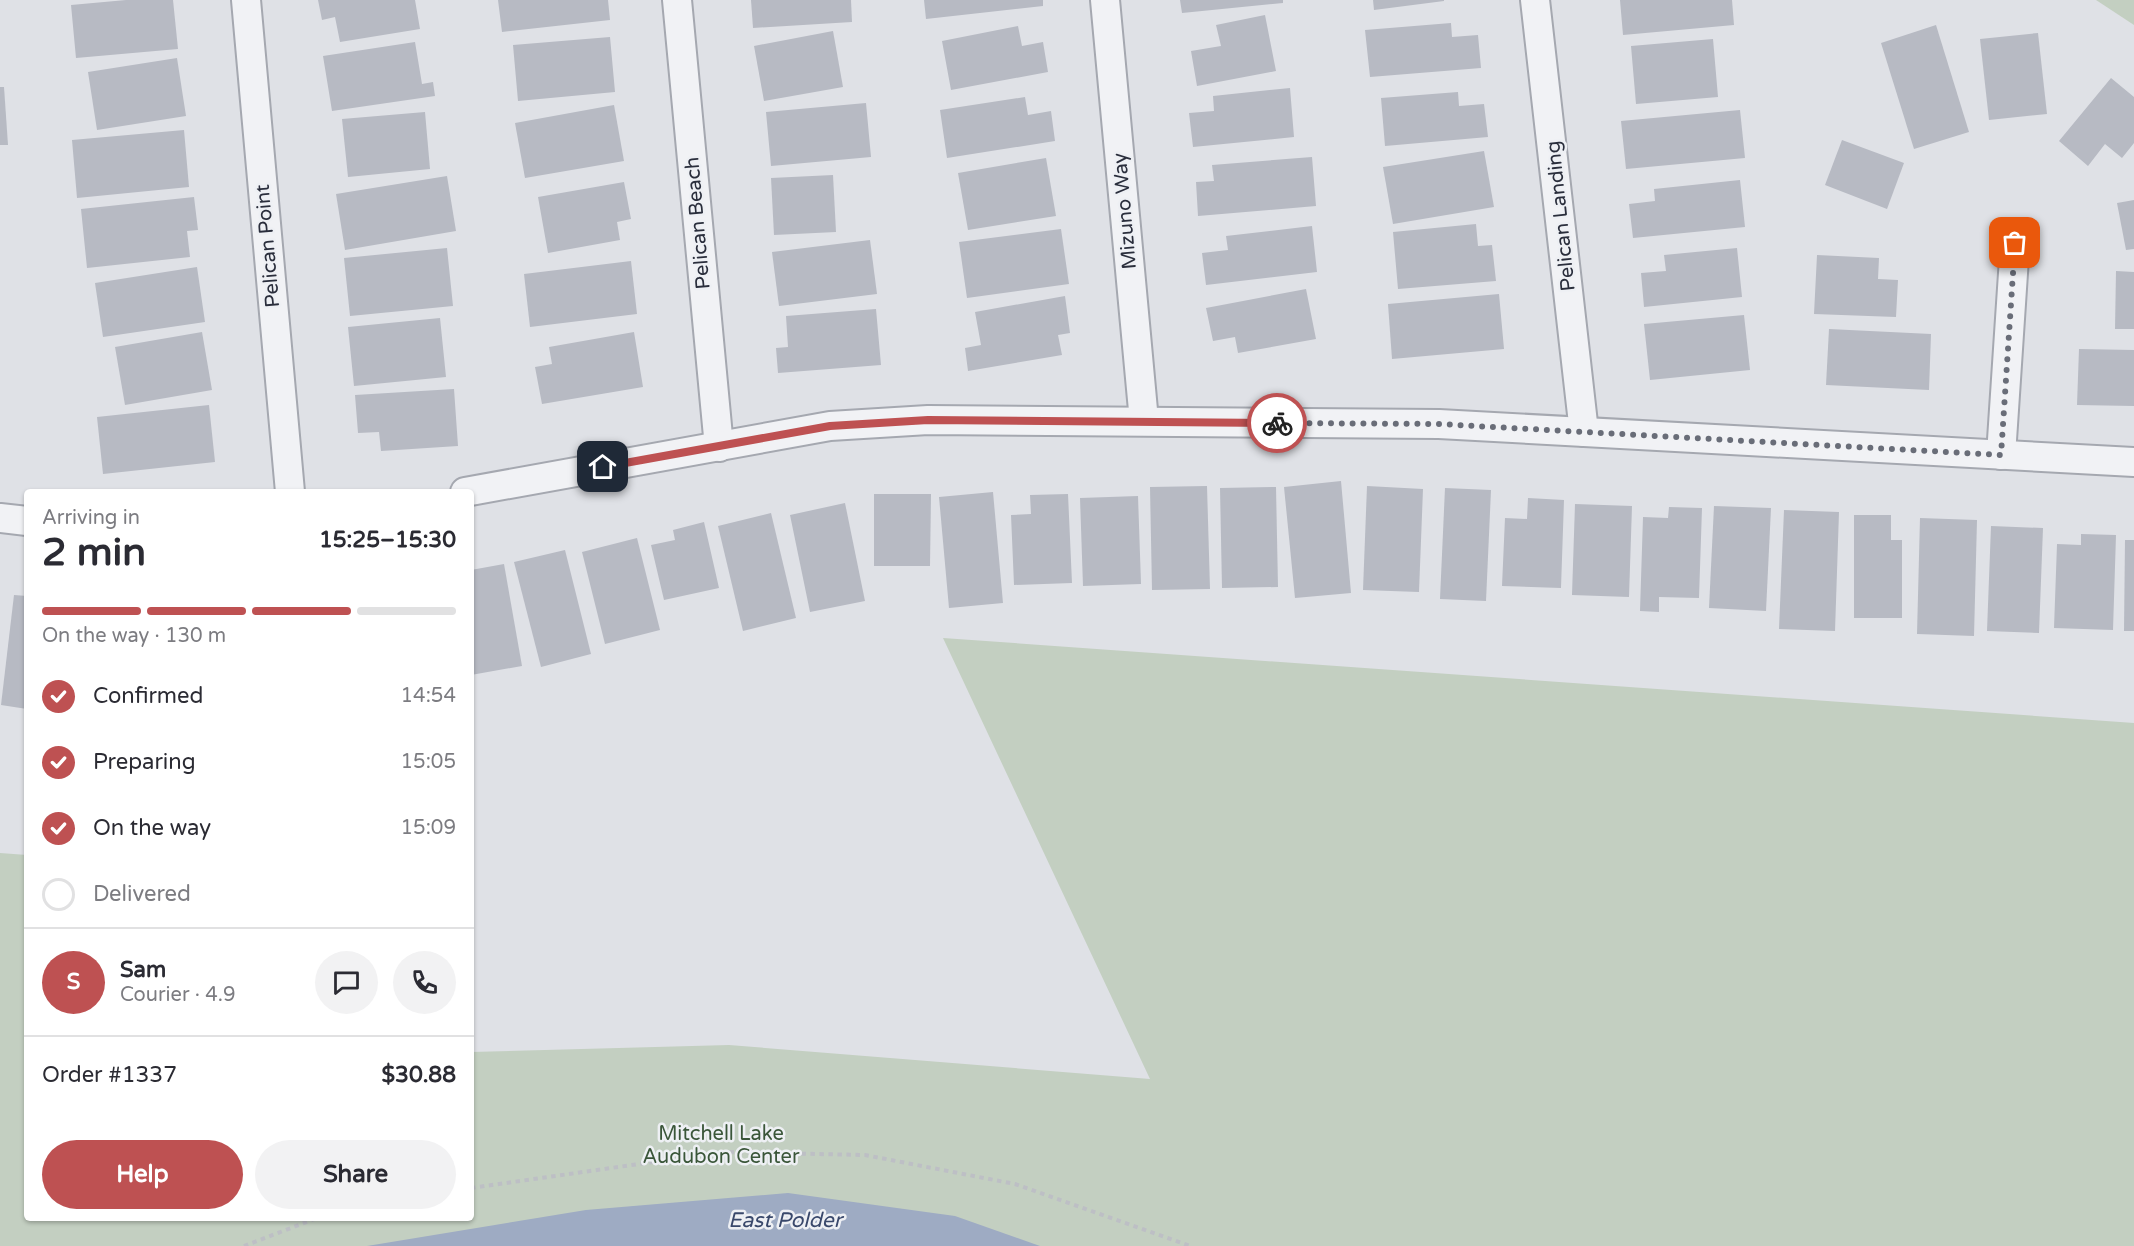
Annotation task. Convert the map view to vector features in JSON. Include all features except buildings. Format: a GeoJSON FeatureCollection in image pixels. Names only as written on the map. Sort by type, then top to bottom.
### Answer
{"type":"FeatureCollection","features":[{"type":"Feature","properties":{"kind":"street","name":"Pelican Point"},"geometry":{"type":"LineString","coordinates":[[246,0],[290,489]]}},
{"type":"Feature","properties":{"kind":"street","name":"Pelican Beach"},"geometry":{"type":"LineString","coordinates":[[677,0],[718,447]]}},
{"type":"Feature","properties":{"kind":"street","name":"Mizuno Way"},"geometry":{"type":"LineString","coordinates":[[1106,0],[1144,422]]}},
{"type":"Feature","properties":{"kind":"street","name":"Pelican Landing"},"geometry":{"type":"LineString","coordinates":[[1535,0],[1584,432]]}},
{"type":"Feature","properties":{"kind":"street"},"geometry":{"type":"LineString","coordinates":[[2001,455],[2015,243]]}},
{"type":"Feature","properties":{"kind":"street"},"geometry":{"type":"LineString","coordinates":[[474,490],[830,426],[928,420],[1439,424],[2134,462]]}},
{"type":"Feature","properties":{"kind":"street"},"geometry":{"type":"LineString","coordinates":[[0,518],[24,521]]}},
{"type":"Feature","properties":{"kind":"path"},"geometry":{"type":"LineString","coordinates":[[474,1188],[723,1152],[865,1155],[1015,1184],[1190,1246]]}},
{"type":"Feature","properties":{"kind":"path"},"geometry":{"type":"LineString","coordinates":[[244,1246],[309,1221]]}},
{"type":"Feature","properties":{"kind":"green space"},"geometry":{"type":"Polygon","coordinates":[[[2096,0],[2134,0],[2134,25],[2096,0]]]}},
{"type":"Feature","properties":{"kind":"green space","name":"Mitchell Lake Audubon Center"},"geometry":{"type":"Polygon","coordinates":[[[943,638],[2134,723],[2134,1246],[0,1246],[0,853],[24,855],[24,1221],[474,1221],[474,1052],[729,1045],[1150,1079],[943,638]]]}},
{"type":"Feature","properties":{"kind":"water","name":"East Polder"},"geometry":{"type":"Polygon","coordinates":[[[788,1193],[955,1216],[1040,1246],[367,1246],[586,1210],[788,1193]]]}},
{"type":"Feature","properties":{"kind":"way so far"},"geometry":{"type":"LineString","coordinates":[[1277,423],[1439,424],[2001,455],[2015,243]]}},
{"type":"Feature","properties":{"kind":"route"},"geometry":{"type":"LineString","coordinates":[[603,467],[830,426],[928,420],[1277,423]]}}]}
